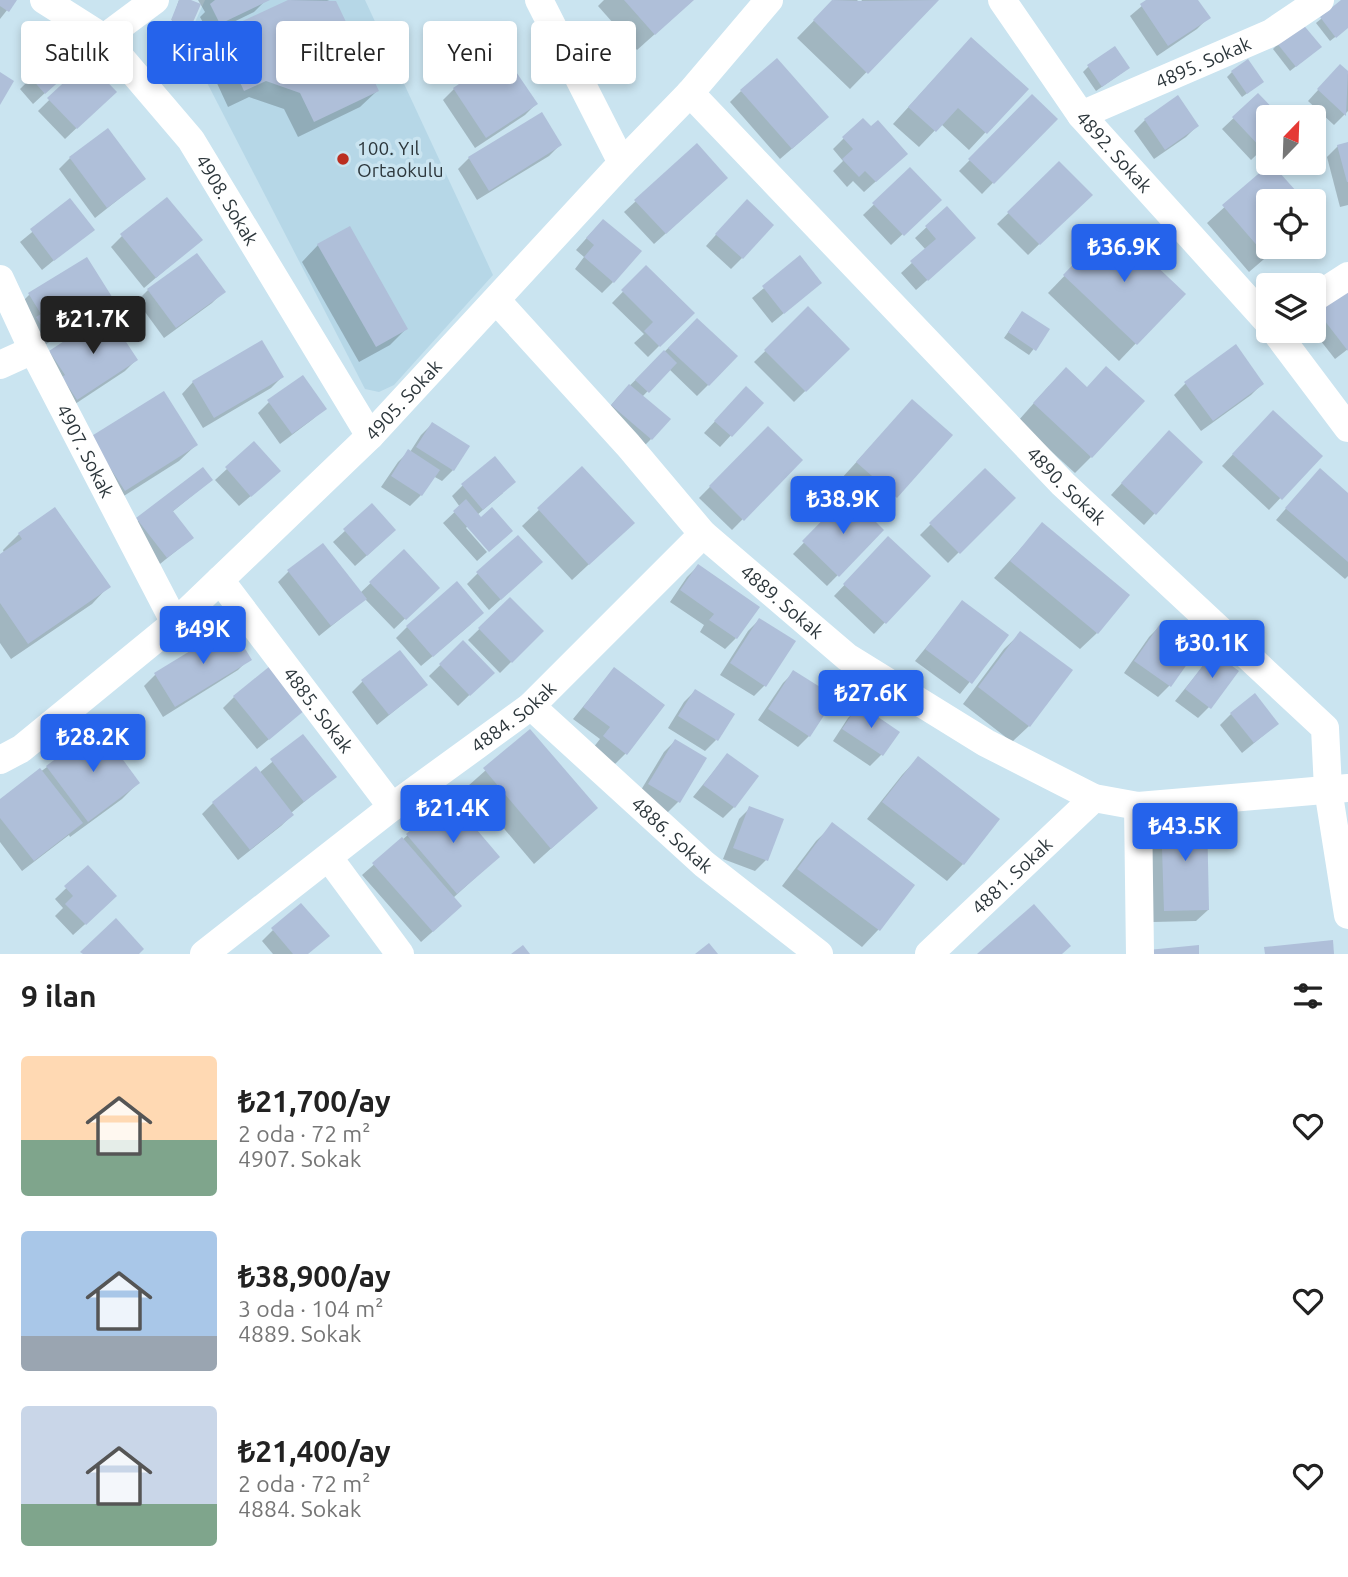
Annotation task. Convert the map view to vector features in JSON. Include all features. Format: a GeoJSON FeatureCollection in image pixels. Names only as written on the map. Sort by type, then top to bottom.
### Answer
{"type":"FeatureCollection","features":[{"type":"Feature","properties":{"kind":"street","name":"4908. Sokak"},"geometry":{"type":"LineString","coordinates":[[44,0],[77,21]]}},
{"type":"Feature","properties":{"kind":"street"},"geometry":{"type":"LineString","coordinates":[[127,21],[155,0]]}},
{"type":"Feature","properties":{"kind":"street"},"geometry":{"type":"LineString","coordinates":[[539,0],[622,163]]}},
{"type":"Feature","properties":{"kind":"street","name":"4905. Sokak"},"geometry":{"type":"LineString","coordinates":[[0,760],[21,749],[175,623],[370,436],[690,93],[769,0]]}},
{"type":"Feature","properties":{"kind":"street","name":"4892. Sokak"},"geometry":{"type":"LineString","coordinates":[[1002,0],[1081,115],[1256,309]]}},
{"type":"Feature","properties":{"kind":"street","name":"4895. Sokak"},"geometry":{"type":"LineString","coordinates":[[1081,115],[1271,33],[1320,0]]}},
{"type":"Feature","properties":{"kind":"street","name":"4908. Sokak"},"geometry":{"type":"LineString","coordinates":[[133,72],[191,140],[370,436]]}},
{"type":"Feature","properties":{"kind":"street","name":"4890. Sokak"},"geometry":{"type":"LineString","coordinates":[[690,93],[1063,484],[1325,728],[1338,789],[1348,915]]}},
{"type":"Feature","properties":{"kind":"street"},"geometry":{"type":"LineString","coordinates":[[1326,290],[1348,276]]}},
{"type":"Feature","properties":{"kind":"street","name":"4907. Sokak"},"geometry":{"type":"LineString","coordinates":[[0,279],[33,350],[175,623]]}},
{"type":"Feature","properties":{"kind":"street","name":"4889. Sokak"},"geometry":{"type":"LineString","coordinates":[[497,301],[628,445],[703,534],[847,657],[986,743],[1094,798],[1138,806]]}},
{"type":"Feature","properties":{"kind":"street"},"geometry":{"type":"LineString","coordinates":[[1284,343],[1348,428]]}},
{"type":"Feature","properties":{"kind":"street"},"geometry":{"type":"LineString","coordinates":[[0,365],[33,350]]}},
{"type":"Feature","properties":{"kind":"street","name":"4884. Sokak"},"geometry":{"type":"LineString","coordinates":[[204,954],[392,807],[531,706],[703,534]]}},
{"type":"Feature","properties":{"kind":"street","name":"4885. Sokak"},"geometry":{"type":"LineString","coordinates":[[220,580],[392,807]]}},
{"type":"Feature","properties":{"kind":"street","name":"4886. Sokak"},"geometry":{"type":"LineString","coordinates":[[531,706],[704,864],[819,954]]}},
{"type":"Feature","properties":{"kind":"street"},"geometry":{"type":"LineString","coordinates":[[1140,954],[1138,806],[1338,789]]}},
{"type":"Feature","properties":{"kind":"street","name":"4881. Sokak"},"geometry":{"type":"LineString","coordinates":[[929,954],[1094,798]]}},
{"type":"Feature","properties":{"kind":"street"},"geometry":{"type":"LineString","coordinates":[[329,858],[400,954]]}},
{"type":"Feature","properties":{"kind":"shaded area","name":"100. Yıl Ortaokulu"},"geometry":{"type":"Polygon","coordinates":[[[205,0],[365,0],[375,21],[276,21],[276,84],[404,84],[493,275],[394,385],[379,392],[365,389],[208,84],[262,84],[262,21],[196,21],[205,0]]]}},
{"type":"Feature","properties":{"kind":"building"},"geometry":{"type":"Polygon","coordinates":[[[0,0],[17,0],[9,12],[0,6],[0,0]]]}},
{"type":"Feature","properties":{"kind":"building"},"geometry":{"type":"Polygon","coordinates":[[[179,0],[191,0],[201,4],[194,21],[171,20],[179,0]]]}},
{"type":"Feature","properties":{"kind":"building"},"geometry":{"type":"Polygon","coordinates":[[[215,0],[270,0],[226,21],[218,21],[210,4],[215,0]]]}},
{"type":"Feature","properties":{"kind":"building"},"geometry":{"type":"Polygon","coordinates":[[[288,0],[336,1],[346,21],[276,21],[276,84],[376,84],[379,91],[314,122],[300,93],[266,81],[262,83],[262,21],[243,21],[288,0]]]}},
{"type":"Feature","properties":{"kind":"building"},"geometry":{"type":"Polygon","coordinates":[[[624,0],[694,0],[655,35],[624,0]]]}},
{"type":"Feature","properties":{"kind":"building"},"geometry":{"type":"Polygon","coordinates":[[[832,0],[939,0],[868,74],[813,20],[832,0]]]}},
{"type":"Feature","properties":{"kind":"building"},"geometry":{"type":"Polygon","coordinates":[[[1146,0],[1198,0],[1211,18],[1168,46],[1140,4],[1146,0]]]}},
{"type":"Feature","properties":{"kind":"building"},"geometry":{"type":"Polygon","coordinates":[[[1341,0],[1348,0],[1348,28],[1336,38],[1320,17],[1341,0]]]}},
{"type":"Feature","properties":{"kind":"building"},"geometry":{"type":"Polygon","coordinates":[[[1301,22],[1322,47],[1296,67],[1276,42],[1301,22]]]}},
{"type":"Feature","properties":{"kind":"building"},"geometry":{"type":"Polygon","coordinates":[[[971,37],[1029,89],[987,134],[958,108],[936,132],[908,107],[971,37]]]}},
{"type":"Feature","properties":{"kind":"building"},"geometry":{"type":"Polygon","coordinates":[[[1115,46],[1130,68],[1102,87],[1087,65],[1115,46]]]}},
{"type":"Feature","properties":{"kind":"building"},"geometry":{"type":"Polygon","coordinates":[[[777,58],[829,117],[792,149],[740,90],[777,58]]]}},
{"type":"Feature","properties":{"kind":"building"},"geometry":{"type":"Polygon","coordinates":[[[1248,59],[1264,82],[1247,94],[1231,71],[1248,59]]]}},
{"type":"Feature","properties":{"kind":"building"},"geometry":{"type":"Polygon","coordinates":[[[1340,64],[1348,71],[1346,116],[1317,89],[1340,64]]]}},
{"type":"Feature","properties":{"kind":"building"},"geometry":{"type":"Polygon","coordinates":[[[0,72],[14,81],[0,105],[0,72]]]}},
{"type":"Feature","properties":{"kind":"building"},"geometry":{"type":"Polygon","coordinates":[[[517,73],[538,104],[486,138],[453,88],[459,84],[517,84],[517,73]]]}},
{"type":"Feature","properties":{"kind":"building"},"geometry":{"type":"Polygon","coordinates":[[[36,84],[56,84],[45,94],[36,84]]]}},
{"type":"Feature","properties":{"kind":"building"},"geometry":{"type":"Polygon","coordinates":[[[62,84],[109,84],[117,92],[77,129],[47,98],[62,84]]]}},
{"type":"Feature","properties":{"kind":"building"},"geometry":{"type":"Polygon","coordinates":[[[241,84],[259,84],[244,91],[241,84]]]}},
{"type":"Feature","properties":{"kind":"building"},"geometry":{"type":"Polygon","coordinates":[[[1258,93],[1270,105],[1256,105],[1256,143],[1232,117],[1258,93]]]}},
{"type":"Feature","properties":{"kind":"building"},"geometry":{"type":"Polygon","coordinates":[[[1032,94],[1058,119],[994,184],[968,159],[1032,94]]]}},
{"type":"Feature","properties":{"kind":"building"},"geometry":{"type":"Polygon","coordinates":[[[1178,95],[1199,126],[1165,150],[1144,119],[1178,95]]]}},
{"type":"Feature","properties":{"kind":"building"},"geometry":{"type":"Polygon","coordinates":[[[542,112],[562,145],[489,191],[468,157],[542,112]]]}},
{"type":"Feature","properties":{"kind":"building"},"geometry":{"type":"Polygon","coordinates":[[[863,118],[871,126],[878,120],[908,154],[876,182],[865,171],[859,177],[842,159],[853,149],[842,137],[863,118]]]}},
{"type":"Feature","properties":{"kind":"building"},"geometry":{"type":"Polygon","coordinates":[[[108,128],[146,179],[107,208],[69,157],[108,128]]]}},
{"type":"Feature","properties":{"kind":"building"},"geometry":{"type":"Polygon","coordinates":[[[1348,142],[1348,182],[1347,182],[1337,145],[1348,142]]]}},
{"type":"Feature","properties":{"kind":"building"},"geometry":{"type":"Polygon","coordinates":[[[697,143],[728,178],[666,234],[634,200],[697,143]]]}},
{"type":"Feature","properties":{"kind":"building"},"geometry":{"type":"Polygon","coordinates":[[[1059,161],[1093,195],[1040,245],[1007,212],[1059,161]]]}},
{"type":"Feature","properties":{"kind":"building"},"geometry":{"type":"Polygon","coordinates":[[[910,167],[942,200],[904,236],[872,203],[910,167]]]}},
{"type":"Feature","properties":{"kind":"building"},"geometry":{"type":"Polygon","coordinates":[[[1257,175],[1282,175],[1294,189],[1256,189],[1256,244],[1222,205],[1257,175]]]}},
{"type":"Feature","properties":{"kind":"building"},"geometry":{"type":"Polygon","coordinates":[[[167,197],[203,240],[156,278],[120,234],[167,197]]]}},
{"type":"Feature","properties":{"kind":"building"},"geometry":{"type":"Polygon","coordinates":[[[70,198],[95,230],[54,261],[30,229],[70,198]]]}},
{"type":"Feature","properties":{"kind":"building"},"geometry":{"type":"Polygon","coordinates":[[[747,199],[774,225],[743,259],[715,234],[747,199]]]}},
{"type":"Feature","properties":{"kind":"building"},"geometry":{"type":"Polygon","coordinates":[[[947,206],[976,238],[928,281],[910,261],[936,239],[925,226],[947,206]]]}},
{"type":"Feature","properties":{"kind":"building"},"geometry":{"type":"Polygon","coordinates":[[[603,219],[642,251],[614,283],[584,257],[594,245],[586,238],[603,219]]]}},
{"type":"Feature","properties":{"kind":"building"},"geometry":{"type":"Polygon","coordinates":[[[1112,224],[1186,294],[1137,345],[1063,275],[1112,224]]]}},
{"type":"Feature","properties":{"kind":"building"},"geometry":{"type":"Polygon","coordinates":[[[350,226],[408,329],[376,347],[317,244],[350,226]]]}},
{"type":"Feature","properties":{"kind":"building"},"geometry":{"type":"Polygon","coordinates":[[[197,253],[226,292],[176,328],[147,289],[197,253]]]}},
{"type":"Feature","properties":{"kind":"building"},"geometry":{"type":"Polygon","coordinates":[[[800,255],[822,283],[784,314],[762,286],[800,255]]]}},
{"type":"Feature","properties":{"kind":"building"},"geometry":{"type":"Polygon","coordinates":[[[87,257],[114,300],[50,339],[36,317],[41,314],[28,293],[87,257]]]}},
{"type":"Feature","properties":{"kind":"building"},"geometry":{"type":"Polygon","coordinates":[[[646,265],[695,313],[660,347],[644,331],[653,322],[621,290],[646,265]]]}},
{"type":"Feature","properties":{"kind":"building"},"geometry":{"type":"Polygon","coordinates":[[[1348,280],[1348,351],[1326,323],[1326,297],[1348,280]]]}},
{"type":"Feature","properties":{"kind":"building"},"geometry":{"type":"Polygon","coordinates":[[[808,306],[850,349],[806,392],[764,350],[808,306]]]}},
{"type":"Feature","properties":{"kind":"building"},"geometry":{"type":"Polygon","coordinates":[[[1022,311],[1050,329],[1036,351],[1008,332],[1022,311]]]}},
{"type":"Feature","properties":{"kind":"building"},"geometry":{"type":"Polygon","coordinates":[[[107,313],[138,360],[77,400],[49,351],[107,313]]]}},
{"type":"Feature","properties":{"kind":"building"},"geometry":{"type":"Polygon","coordinates":[[[697,318],[738,356],[709,386],[668,348],[697,318]]]}},
{"type":"Feature","properties":{"kind":"building"},"geometry":{"type":"Polygon","coordinates":[[[262,340],[284,377],[214,418],[192,381],[262,340]]]}},
{"type":"Feature","properties":{"kind":"building"},"geometry":{"type":"Polygon","coordinates":[[[1236,344],[1264,384],[1213,421],[1184,382],[1236,344]]]}},
{"type":"Feature","properties":{"kind":"building"},"geometry":{"type":"Polygon","coordinates":[[[664,350],[677,363],[649,393],[635,380],[664,350]]]}},
{"type":"Feature","properties":{"kind":"building"},"geometry":{"type":"Polygon","coordinates":[[[1106,366],[1145,401],[1092,458],[1033,403],[1066,367],[1087,387],[1106,366]]]}},
{"type":"Feature","properties":{"kind":"building"},"geometry":{"type":"Polygon","coordinates":[[[303,375],[327,409],[292,434],[267,400],[303,375]]]}},
{"type":"Feature","properties":{"kind":"building"},"geometry":{"type":"Polygon","coordinates":[[[629,384],[671,419],[652,440],[611,405],[629,384]]]}},
{"type":"Feature","properties":{"kind":"building"},"geometry":{"type":"Polygon","coordinates":[[[746,386],[764,403],[732,437],[714,421],[746,386]]]}},
{"type":"Feature","properties":{"kind":"building"},"geometry":{"type":"Polygon","coordinates":[[[164,391],[198,445],[125,491],[90,437],[164,391]]]}},
{"type":"Feature","properties":{"kind":"building"},"geometry":{"type":"Polygon","coordinates":[[[912,399],[953,435],[897,498],[856,462],[912,399]]]}},
{"type":"Feature","properties":{"kind":"building"},"geometry":{"type":"Polygon","coordinates":[[[1273,410],[1323,456],[1282,500],[1232,454],[1273,410]]]}},
{"type":"Feature","properties":{"kind":"building"},"geometry":{"type":"Polygon","coordinates":[[[432,422],[470,446],[454,471],[416,447],[432,422]]]}},
{"type":"Feature","properties":{"kind":"building"},"geometry":{"type":"Polygon","coordinates":[[[768,426],[803,460],[744,521],[709,486],[768,426]]]}},
{"type":"Feature","properties":{"kind":"building"},"geometry":{"type":"Polygon","coordinates":[[[1169,430],[1203,462],[1156,515],[1121,483],[1169,430]]]}},
{"type":"Feature","properties":{"kind":"building"},"geometry":{"type":"Polygon","coordinates":[[[254,441],[281,471],[251,497],[225,467],[254,441]]]}},
{"type":"Feature","properties":{"kind":"building"},"geometry":{"type":"Polygon","coordinates":[[[408,449],[440,470],[422,496],[391,476],[408,449]]]}},
{"type":"Feature","properties":{"kind":"building"},"geometry":{"type":"Polygon","coordinates":[[[495,456],[516,482],[483,510],[461,484],[495,456]]]}},
{"type":"Feature","properties":{"kind":"building"},"geometry":{"type":"Polygon","coordinates":[[[582,466],[635,523],[589,565],[537,508],[582,466]]]}},
{"type":"Feature","properties":{"kind":"building"},"geometry":{"type":"Polygon","coordinates":[[[203,467],[213,480],[173,511],[194,538],[167,558],[136,518],[203,467]]]}},
{"type":"Feature","properties":{"kind":"building"},"geometry":{"type":"Polygon","coordinates":[[[985,468],[1016,498],[960,554],[929,523],[985,468]]]}},
{"type":"Feature","properties":{"kind":"building"},"geometry":{"type":"Polygon","coordinates":[[[1320,468],[1348,493],[1348,562],[1285,508],[1320,468]]]}},
{"type":"Feature","properties":{"kind":"building"},"geometry":{"type":"Polygon","coordinates":[[[848,494],[884,530],[839,577],[802,541],[848,494]]]}},
{"type":"Feature","properties":{"kind":"building"},"geometry":{"type":"Polygon","coordinates":[[[466,499],[481,517],[492,507],[513,531],[489,552],[453,511],[466,499]]]}},
{"type":"Feature","properties":{"kind":"building"},"geometry":{"type":"Polygon","coordinates":[[[372,503],[396,530],[367,556],[343,529],[372,503]]]}},
{"type":"Feature","properties":{"kind":"building"},"geometry":{"type":"Polygon","coordinates":[[[55,507],[111,587],[28,644],[0,603],[0,554],[22,539],[18,533],[55,507]]]}},
{"type":"Feature","properties":{"kind":"building"},"geometry":{"type":"Polygon","coordinates":[[[1042,522],[1130,595],[1098,634],[1010,561],[1042,522]]]}},
{"type":"Feature","properties":{"kind":"building"},"geometry":{"type":"Polygon","coordinates":[[[518,535],[543,562],[501,600],[476,572],[518,535]]]}},
{"type":"Feature","properties":{"kind":"building"},"geometry":{"type":"Polygon","coordinates":[[[888,536],[931,576],[886,624],[843,584],[888,536]]]}},
{"type":"Feature","properties":{"kind":"building"},"geometry":{"type":"Polygon","coordinates":[[[323,543],[367,599],[331,626],[287,570],[323,543]]]}},
{"type":"Feature","properties":{"kind":"building"},"geometry":{"type":"Polygon","coordinates":[[[404,549],[440,588],[406,620],[369,582],[404,549]]]}},
{"type":"Feature","properties":{"kind":"building"},"geometry":{"type":"Polygon","coordinates":[[[698,564],[760,607],[737,639],[709,620],[714,614],[680,590],[698,564]]]}},
{"type":"Feature","properties":{"kind":"building"},"geometry":{"type":"Polygon","coordinates":[[[457,581],[484,613],[433,657],[406,626],[457,581]]]}},
{"type":"Feature","properties":{"kind":"building"},"geometry":{"type":"Polygon","coordinates":[[[510,597],[544,631],[512,663],[478,628],[510,597]]]}},
{"type":"Feature","properties":{"kind":"building"},"geometry":{"type":"Polygon","coordinates":[[[962,600],[1009,635],[972,684],[925,649],[962,600]]]}},
{"type":"Feature","properties":{"kind":"building"},"geometry":{"type":"Polygon","coordinates":[[[759,618],[796,641],[766,687],[730,663],[759,618]]]}},
{"type":"Feature","properties":{"kind":"building"},"geometry":{"type":"Polygon","coordinates":[[[1160,624],[1197,650],[1171,687],[1134,661],[1160,624]]]}},
{"type":"Feature","properties":{"kind":"building"},"geometry":{"type":"Polygon","coordinates":[[[231,626],[252,660],[175,707],[154,673],[231,626]]]}},
{"type":"Feature","properties":{"kind":"building"},"geometry":{"type":"Polygon","coordinates":[[[1020,631],[1073,670],[1030,727],[978,687],[1020,631]]]}},
{"type":"Feature","properties":{"kind":"building"},"geometry":{"type":"Polygon","coordinates":[[[463,640],[495,673],[470,696],[439,664],[463,640]]]}},
{"type":"Feature","properties":{"kind":"building"},"geometry":{"type":"Polygon","coordinates":[[[400,650],[428,685],[389,715],[361,680],[400,650]]]}},
{"type":"Feature","properties":{"kind":"building"},"geometry":{"type":"Polygon","coordinates":[[[1213,652],[1239,671],[1211,709],[1185,689],[1213,652]]]}},
{"type":"Feature","properties":{"kind":"building"},"geometry":{"type":"Polygon","coordinates":[[[270,666],[305,710],[269,740],[233,696],[270,666]]]}},
{"type":"Feature","properties":{"kind":"building"},"geometry":{"type":"Polygon","coordinates":[[[614,667],[665,705],[627,755],[603,736],[610,727],[583,707],[614,667]]]}},
{"type":"Feature","properties":{"kind":"building"},"geometry":{"type":"Polygon","coordinates":[[[793,670],[836,697],[810,737],[768,709],[793,670]]]}},
{"type":"Feature","properties":{"kind":"building"},"geometry":{"type":"Polygon","coordinates":[[[695,689],[735,714],[718,741],[678,716],[695,689]]]}},
{"type":"Feature","properties":{"kind":"building"},"geometry":{"type":"Polygon","coordinates":[[[1255,693],[1279,724],[1254,743],[1230,713],[1255,693]]]}},
{"type":"Feature","properties":{"kind":"building"},"geometry":{"type":"Polygon","coordinates":[[[859,704],[900,732],[883,756],[842,729],[859,704]]]}},
{"type":"Feature","properties":{"kind":"building"},"geometry":{"type":"Polygon","coordinates":[[[99,727],[140,783],[88,822],[46,766],[99,727]]]}},
{"type":"Feature","properties":{"kind":"building"},"geometry":{"type":"Polygon","coordinates":[[[530,729],[598,808],[551,849],[483,768],[530,729]]]}},
{"type":"Feature","properties":{"kind":"building"},"geometry":{"type":"Polygon","coordinates":[[[303,734],[337,777],[304,802],[270,759],[303,734]]]}},
{"type":"Feature","properties":{"kind":"building"},"geometry":{"type":"Polygon","coordinates":[[[675,739],[707,758],[680,803],[648,784],[675,739]]]}},
{"type":"Feature","properties":{"kind":"building"},"geometry":{"type":"Polygon","coordinates":[[[727,753],[759,776],[735,808],[703,785],[727,753]]]}},
{"type":"Feature","properties":{"kind":"building"},"geometry":{"type":"Polygon","coordinates":[[[918,756],[1000,819],[964,865],[882,802],[918,756]]]}},
{"type":"Feature","properties":{"kind":"building"},"geometry":{"type":"Polygon","coordinates":[[[256,766],[294,815],[250,850],[212,802],[256,766]]]}},
{"type":"Feature","properties":{"kind":"building"},"geometry":{"type":"Polygon","coordinates":[[[40,768],[83,823],[34,861],[0,818],[0,799],[40,768]]]}},
{"type":"Feature","properties":{"kind":"building"},"geometry":{"type":"Polygon","coordinates":[[[449,797],[500,857],[457,894],[406,834],[449,797]]]}},
{"type":"Feature","properties":{"kind":"building"},"geometry":{"type":"Polygon","coordinates":[[[749,806],[784,819],[768,861],[733,848],[749,806]]]}},
{"type":"Feature","properties":{"kind":"building"},"geometry":{"type":"Polygon","coordinates":[[[1207,815],[1209,910],[1164,911],[1161,816],[1207,815]]]}},
{"type":"Feature","properties":{"kind":"building"},"geometry":{"type":"Polygon","coordinates":[[[832,822],[915,885],[880,931],[797,869],[832,822]]]}},
{"type":"Feature","properties":{"kind":"building"},"geometry":{"type":"Polygon","coordinates":[[[402,837],[462,906],[433,932],[372,863],[402,837]]]}},
{"type":"Feature","properties":{"kind":"building"},"geometry":{"type":"Polygon","coordinates":[[[88,865],[117,896],[86,925],[65,904],[73,896],[64,886],[88,865]]]}},
{"type":"Feature","properties":{"kind":"building"},"geometry":{"type":"Polygon","coordinates":[[[301,903],[330,936],[308,954],[293,954],[271,928],[301,903]]]}},
{"type":"Feature","properties":{"kind":"building"},"geometry":{"type":"Polygon","coordinates":[[[1034,904],[1071,946],[1062,954],[977,954],[1034,904]]]}},
{"type":"Feature","properties":{"kind":"building"},"geometry":{"type":"Polygon","coordinates":[[[116,918],[144,949],[139,954],[80,952],[116,918]]]}},
{"type":"Feature","properties":{"kind":"building"},"geometry":{"type":"Polygon","coordinates":[[[1333,940],[1334,954],[1265,954],[1264,947],[1333,940]]]}},
{"type":"Feature","properties":{"kind":"building"},"geometry":{"type":"Polygon","coordinates":[[[709,943],[718,954],[695,954],[709,943]]]}},
{"type":"Feature","properties":{"kind":"building"},"geometry":{"type":"Polygon","coordinates":[[[523,945],[530,954],[511,954],[523,945]]]}},
{"type":"Feature","properties":{"kind":"building"},"geometry":{"type":"Polygon","coordinates":[[[1199,945],[1199,954],[1149,954],[1148,950],[1199,945]]]}},
{"type":"Feature","properties":{"kind":"place","name":"100. Yıl Ortaokulu"},"geometry":{"type":"Point","coordinates":[343,159]}}]}
